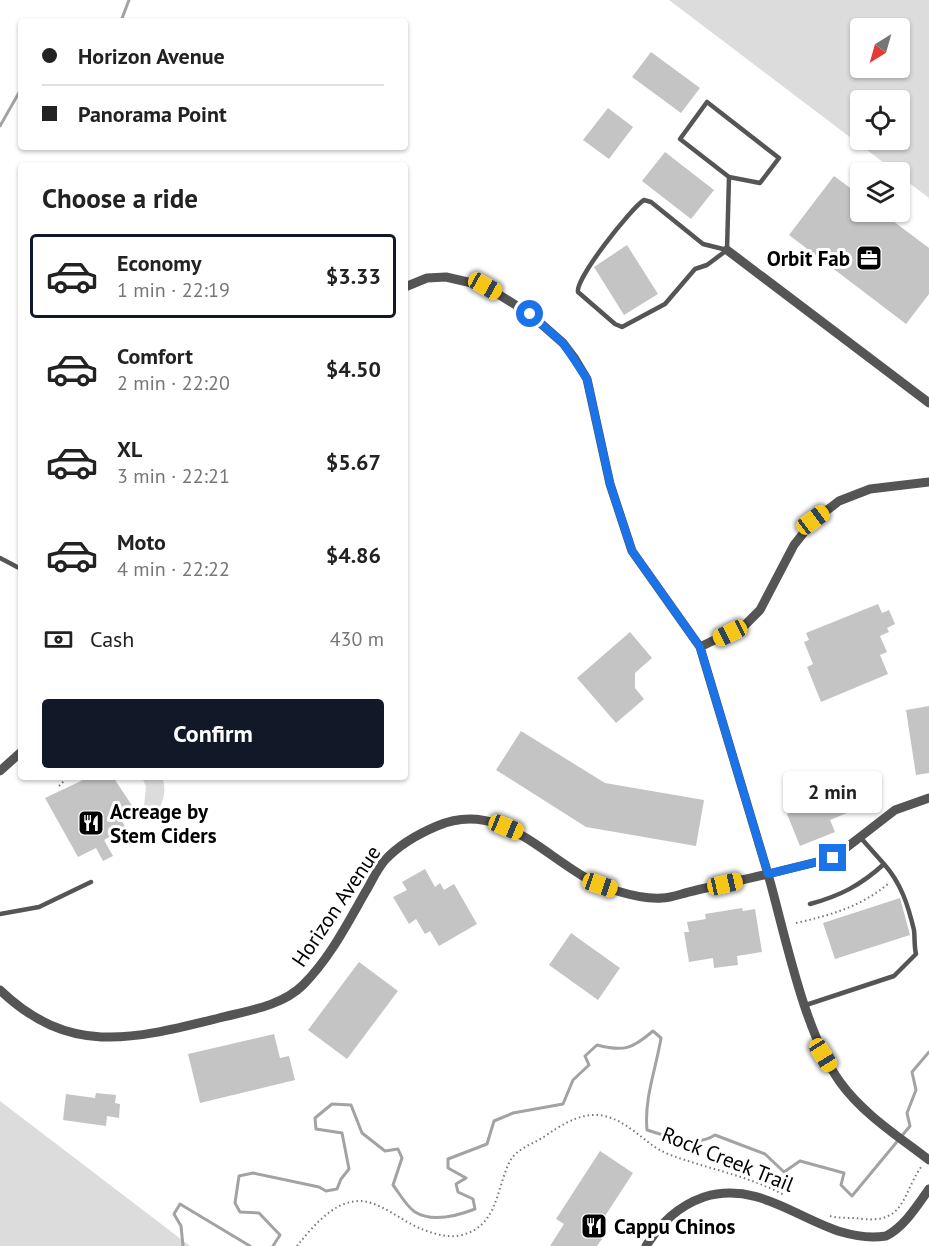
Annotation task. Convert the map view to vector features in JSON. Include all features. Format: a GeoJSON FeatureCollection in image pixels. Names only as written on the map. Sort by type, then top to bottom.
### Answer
{"type":"FeatureCollection","features":[{"type":"Feature","properties":{"kind":"street"},"geometry":{"type":"LineString","coordinates":[[727,250],[929,403]]}},
{"type":"Feature","properties":{"kind":"street"},"geometry":{"type":"LineString","coordinates":[[408,285],[427,278],[446,277],[485,286],[530,314],[563,343],[587,379],[610,484],[632,551],[700,647],[806,1005],[823,1055],[840,1083],[859,1105],[918,1152],[925,1163]]}},
{"type":"Feature","properties":{"kind":"street"},"geometry":{"type":"LineString","coordinates":[[700,647],[745,625],[760,610],[794,545],[813,520],[839,501],[870,489],[929,482]]}},
{"type":"Feature","properties":{"kind":"street"},"geometry":{"type":"LineString","coordinates":[[0,771],[18,755]]}},
{"type":"Feature","properties":{"kind":"street","name":"Horizon Avenue"},"geometry":{"type":"LineString","coordinates":[[0,990],[26,1013],[49,1026],[96,1039],[153,1034],[266,1006],[301,987],[330,952],[384,861],[409,840],[440,825],[462,820],[494,823],[519,832],[589,880],[634,895],[662,898],[833,858],[895,810],[929,798]]}},
{"type":"Feature","properties":{"kind":"street"},"geometry":{"type":"LineString","coordinates":[[646,1246],[678,1209],[710,1196],[730,1193],[744,1195],[762,1202],[833,1240],[865,1241],[884,1237],[894,1231],[929,1189]]}},
{"type":"Feature","properties":{"kind":"lane"},"geometry":{"type":"LineString","coordinates":[[707,102],[779,158],[760,183],[729,177],[680,139],[707,102]]}},
{"type":"Feature","properties":{"kind":"lane"},"geometry":{"type":"LineString","coordinates":[[727,250],[729,177]]}},
{"type":"Feature","properties":{"kind":"lane"},"geometry":{"type":"LineString","coordinates":[[644,200],[651,202],[703,244],[727,250],[707,265],[695,269],[665,304],[622,327],[615,324],[578,292],[576,286],[583,273],[628,213],[644,200]]}},
{"type":"Feature","properties":{"kind":"lane"},"geometry":{"type":"LineString","coordinates":[[0,558],[18,567]]}},
{"type":"Feature","properties":{"kind":"lane"},"geometry":{"type":"LineString","coordinates":[[806,1005],[894,976],[916,954],[915,933],[896,877],[860,837]]}},
{"type":"Feature","properties":{"kind":"lane"},"geometry":{"type":"LineString","coordinates":[[810,904],[836,897],[858,885],[884,864]]}},
{"type":"Feature","properties":{"kind":"lane"},"geometry":{"type":"LineString","coordinates":[[0,914],[39,907],[91,882]]}},
{"type":"Feature","properties":{"kind":"path"},"geometry":{"type":"LineString","coordinates":[[59,786],[65,780]]}},
{"type":"Feature","properties":{"kind":"path"},"geometry":{"type":"LineString","coordinates":[[796,923],[854,907],[890,883]]}},
{"type":"Feature","properties":{"kind":"path","name":"Rock Creek Trail"},"geometry":{"type":"LineString","coordinates":[[297,1246],[313,1226],[331,1210],[358,1201],[375,1204],[435,1234],[453,1237],[469,1233],[480,1227],[491,1215],[512,1157],[518,1151],[581,1115],[602,1117],[621,1123],[667,1154],[745,1177],[788,1198]]}},
{"type":"Feature","properties":{"kind":"path"},"geometry":{"type":"LineString","coordinates":[[822,1214],[838,1218],[871,1220],[892,1215],[907,1196],[925,1163]]}},
{"type":"Feature","properties":{"kind":"shaded area"},"geometry":{"type":"Polygon","coordinates":[[[669,0],[929,0],[929,198],[910,184],[910,162],[883,162],[867,150],[910,150],[910,90],[850,90],[850,137],[669,0]]]}},
{"type":"Feature","properties":{"kind":"shaded area"},"geometry":{"type":"Polygon","coordinates":[[[143,780],[163,780],[164,782],[162,802],[154,815],[143,815],[146,787],[143,780]]]}},
{"type":"Feature","properties":{"kind":"shaded area"},"geometry":{"type":"Polygon","coordinates":[[[0,1101],[190,1246],[0,1246],[0,1101]]]}},
{"type":"Feature","properties":{"kind":"building"},"geometry":{"type":"Polygon","coordinates":[[[651,52],[700,88],[681,113],[632,77],[651,52]]]}},
{"type":"Feature","properties":{"kind":"building"},"geometry":{"type":"Polygon","coordinates":[[[608,108],[633,127],[609,159],[583,140],[608,108]]]}},
{"type":"Feature","properties":{"kind":"building"},"geometry":{"type":"Polygon","coordinates":[[[665,152],[714,190],[691,219],[642,181],[665,152]]]}},
{"type":"Feature","properties":{"kind":"building"},"geometry":{"type":"Polygon","coordinates":[[[834,176],[850,188],[850,222],[894,222],[929,248],[929,294],[906,324],[789,235],[834,176]]]}},
{"type":"Feature","properties":{"kind":"building"},"geometry":{"type":"Polygon","coordinates":[[[627,245],[658,294],[624,315],[594,267],[627,245]]]}},
{"type":"Feature","properties":{"kind":"building"},"geometry":{"type":"Polygon","coordinates":[[[878,604],[882,613],[889,610],[895,624],[887,628],[889,632],[880,636],[887,652],[880,655],[888,674],[821,702],[807,667],[813,664],[804,642],[809,640],[806,633],[878,604]]]}},
{"type":"Feature","properties":{"kind":"building"},"geometry":{"type":"Polygon","coordinates":[[[630,632],[652,658],[635,673],[635,688],[644,699],[616,723],[577,678],[630,632]]]}},
{"type":"Feature","properties":{"kind":"building"},"geometry":{"type":"Polygon","coordinates":[[[929,706],[929,773],[916,775],[906,710],[929,706]]]}},
{"type":"Feature","properties":{"kind":"building"},"geometry":{"type":"Polygon","coordinates":[[[521,731],[605,783],[704,800],[696,846],[586,827],[496,770],[521,731]]]}},
{"type":"Feature","properties":{"kind":"building"},"geometry":{"type":"Polygon","coordinates":[[[846,776],[859,808],[830,820],[835,832],[800,846],[787,814],[818,801],[813,789],[846,776]]]}},
{"type":"Feature","properties":{"kind":"building","name":"Acreage by Stem Ciders"},"geometry":{"type":"Polygon","coordinates":[[[83,780],[115,780],[135,810],[120,818],[126,828],[104,840],[113,856],[103,861],[96,848],[78,857],[45,798],[83,780]]]}},
{"type":"Feature","properties":{"kind":"building"},"geometry":{"type":"Polygon","coordinates":[[[425,869],[435,887],[440,883],[444,890],[454,884],[477,924],[439,946],[430,931],[425,934],[416,919],[409,924],[393,897],[407,890],[402,882],[425,869]]]}},
{"type":"Feature","properties":{"kind":"building"},"geometry":{"type":"Polygon","coordinates":[[[900,898],[910,935],[835,959],[823,923],[900,898]]]}},
{"type":"Feature","properties":{"kind":"building"},"geometry":{"type":"Polygon","coordinates":[[[742,908],[743,911],[755,909],[762,952],[737,956],[738,965],[714,968],[713,958],[689,962],[684,932],[689,932],[687,922],[706,919],[705,914],[742,908]]]}},
{"type":"Feature","properties":{"kind":"building"},"geometry":{"type":"Polygon","coordinates":[[[571,933],[620,968],[598,1000],[549,965],[571,933]]]}},
{"type":"Feature","properties":{"kind":"building"},"geometry":{"type":"Polygon","coordinates":[[[359,962],[398,991],[347,1059],[308,1030],[359,962]]]}},
{"type":"Feature","properties":{"kind":"building"},"geometry":{"type":"Polygon","coordinates":[[[274,1034],[280,1058],[289,1056],[295,1080],[200,1103],[188,1054],[274,1034]]]}},
{"type":"Feature","properties":{"kind":"building"},"geometry":{"type":"Polygon","coordinates":[[[96,1093],[116,1095],[115,1103],[120,1104],[119,1118],[107,1116],[106,1126],[63,1120],[66,1094],[95,1098],[96,1093]]]}},
{"type":"Feature","properties":{"kind":"building"},"geometry":{"type":"Polygon","coordinates":[[[600,1151],[633,1173],[594,1233],[602,1239],[597,1246],[550,1246],[564,1224],[556,1219],[600,1151]]]}},
{"type":"Feature","properties":{"kind":"waterway"},"geometry":{"type":"LineString","coordinates":[[122,18],[129,0]]}},
{"type":"Feature","properties":{"kind":"waterway"},"geometry":{"type":"LineString","coordinates":[[0,126],[18,94]]}},
{"type":"Feature","properties":{"kind":"waterway"},"geometry":{"type":"LineString","coordinates":[[273,1246],[280,1235],[259,1213],[240,1212],[235,1203],[239,1176],[253,1173],[319,1187],[326,1191],[337,1189],[349,1169],[342,1133],[316,1129],[315,1118],[332,1104],[351,1105],[362,1133],[385,1151],[398,1149],[402,1158],[393,1185],[412,1210],[429,1217],[453,1216],[475,1209],[473,1199],[458,1192],[456,1184],[466,1178],[448,1168],[448,1159],[487,1144],[494,1121],[513,1113],[563,1104],[573,1080],[589,1065],[585,1056],[597,1045],[614,1048],[627,1047],[639,1042],[653,1031],[661,1038],[647,1106],[647,1130],[690,1141],[699,1141],[715,1135],[765,1154],[784,1172],[800,1161],[844,1173],[841,1185],[852,1196],[910,1126],[907,1113],[916,1090],[912,1072],[929,1052]]}},
{"type":"Feature","properties":{"kind":"waterway"},"geometry":{"type":"LineString","coordinates":[[183,1246],[181,1226],[174,1214],[180,1204],[250,1246]]}},
{"type":"Feature","properties":{"kind":"place","name":"Orbit Fab"},"geometry":{"type":"Point","coordinates":[869,258]}},
{"type":"Feature","properties":{"kind":"place","name":"Acreage by Stem Ciders"},"geometry":{"type":"Point","coordinates":[91,823]}},
{"type":"Feature","properties":{"kind":"place","name":"Cappu Chinos"},"geometry":{"type":"Point","coordinates":[594,1226]}},
{"type":"Feature","properties":{"kind":"route"},"geometry":{"type":"LineString","coordinates":[[530,314],[563,343],[587,379],[610,484],[626,535],[632,551],[700,647],[768,874],[833,858]]}}]}
